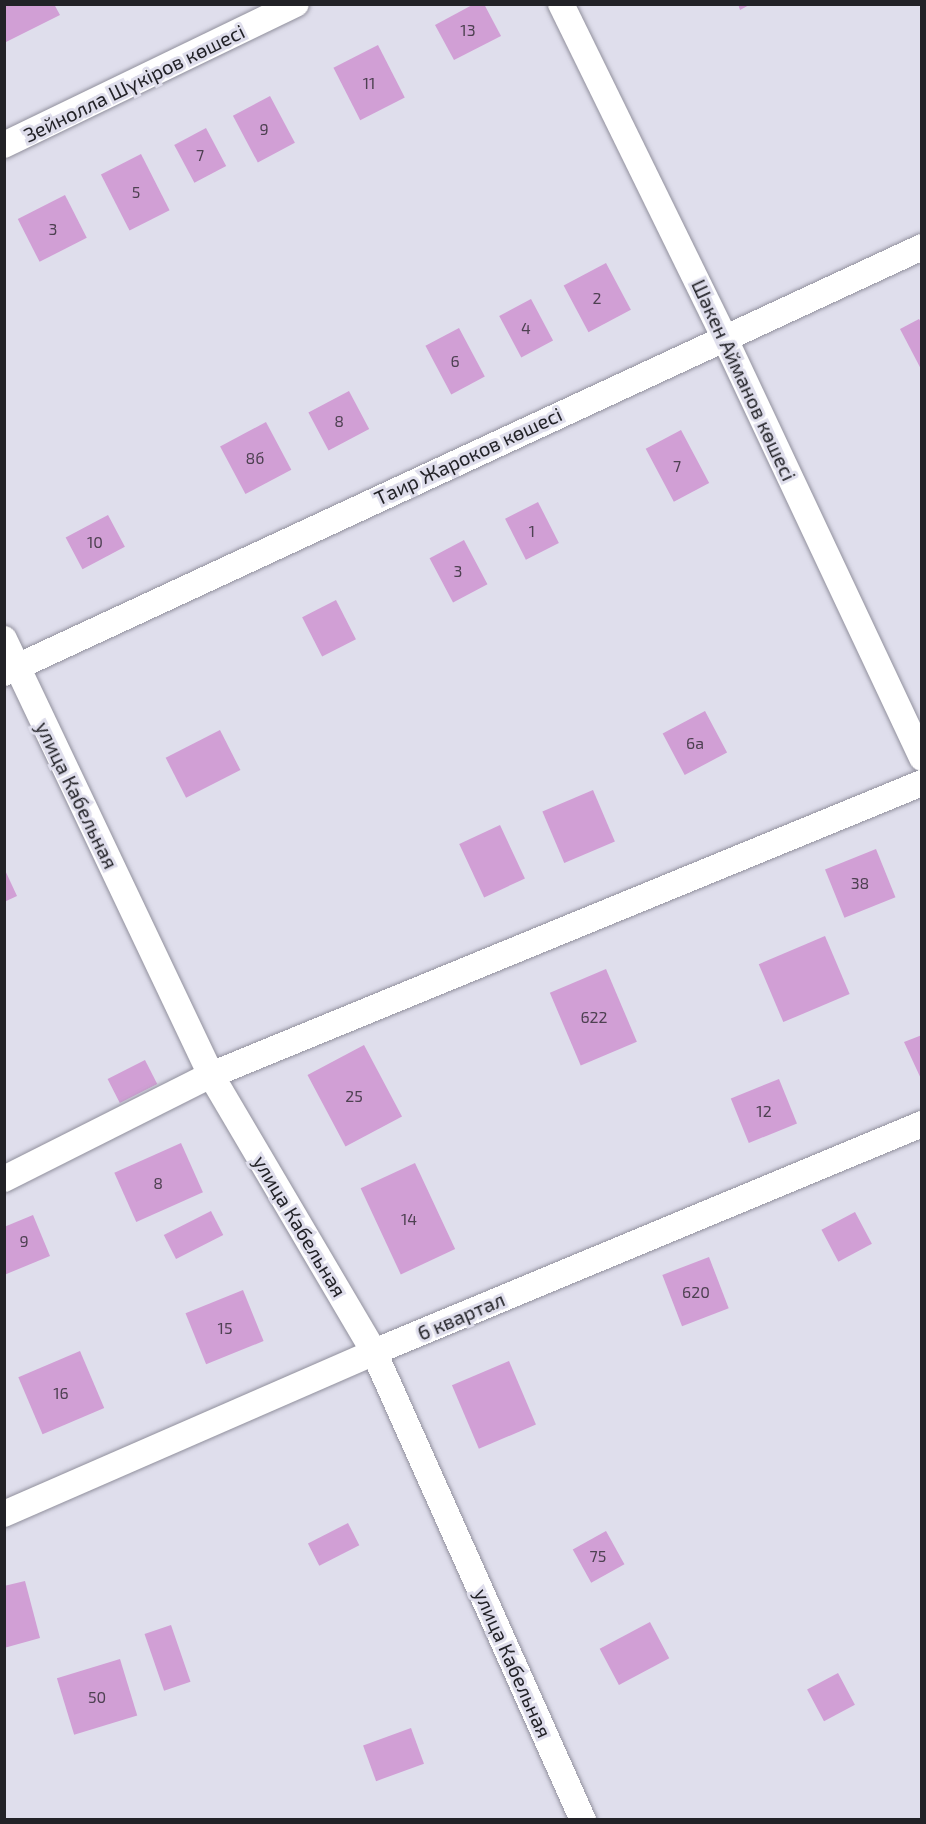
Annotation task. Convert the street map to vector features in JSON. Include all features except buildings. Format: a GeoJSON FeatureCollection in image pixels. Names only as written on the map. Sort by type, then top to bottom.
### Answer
{"type":"FeatureCollection","features":[{"type":"Feature","properties":{"kind":"street","name":"Зейнолла Шүкіров көшесі"},"geometry":{"type":"LineString","coordinates":[[4,145],[296,4]]}},
{"type":"Feature","properties":{"kind":"street","name":"Шәкен Айманов көшесі"},"geometry":{"type":"LineString","coordinates":[[561,4],[724,337],[921,758]]}},
{"type":"Feature","properties":{"kind":"street","name":"Таир Жароков көшесі"},"geometry":{"type":"LineString","coordinates":[[10,670],[921,247]]}},
{"type":"Feature","properties":{"kind":"street","name":"улица Кабельная"},"geometry":{"type":"LineString","coordinates":[[4,639],[10,670],[211,1075],[374,1352],[583,1820]]}},
{"type":"Feature","properties":{"kind":"street"},"geometry":{"type":"LineString","coordinates":[[4,1179],[211,1075],[921,783]]}},
{"type":"Feature","properties":{"kind":"street","name":"6 квартал"},"geometry":{"type":"LineString","coordinates":[[4,1515],[374,1352],[921,1124]]}}]}
